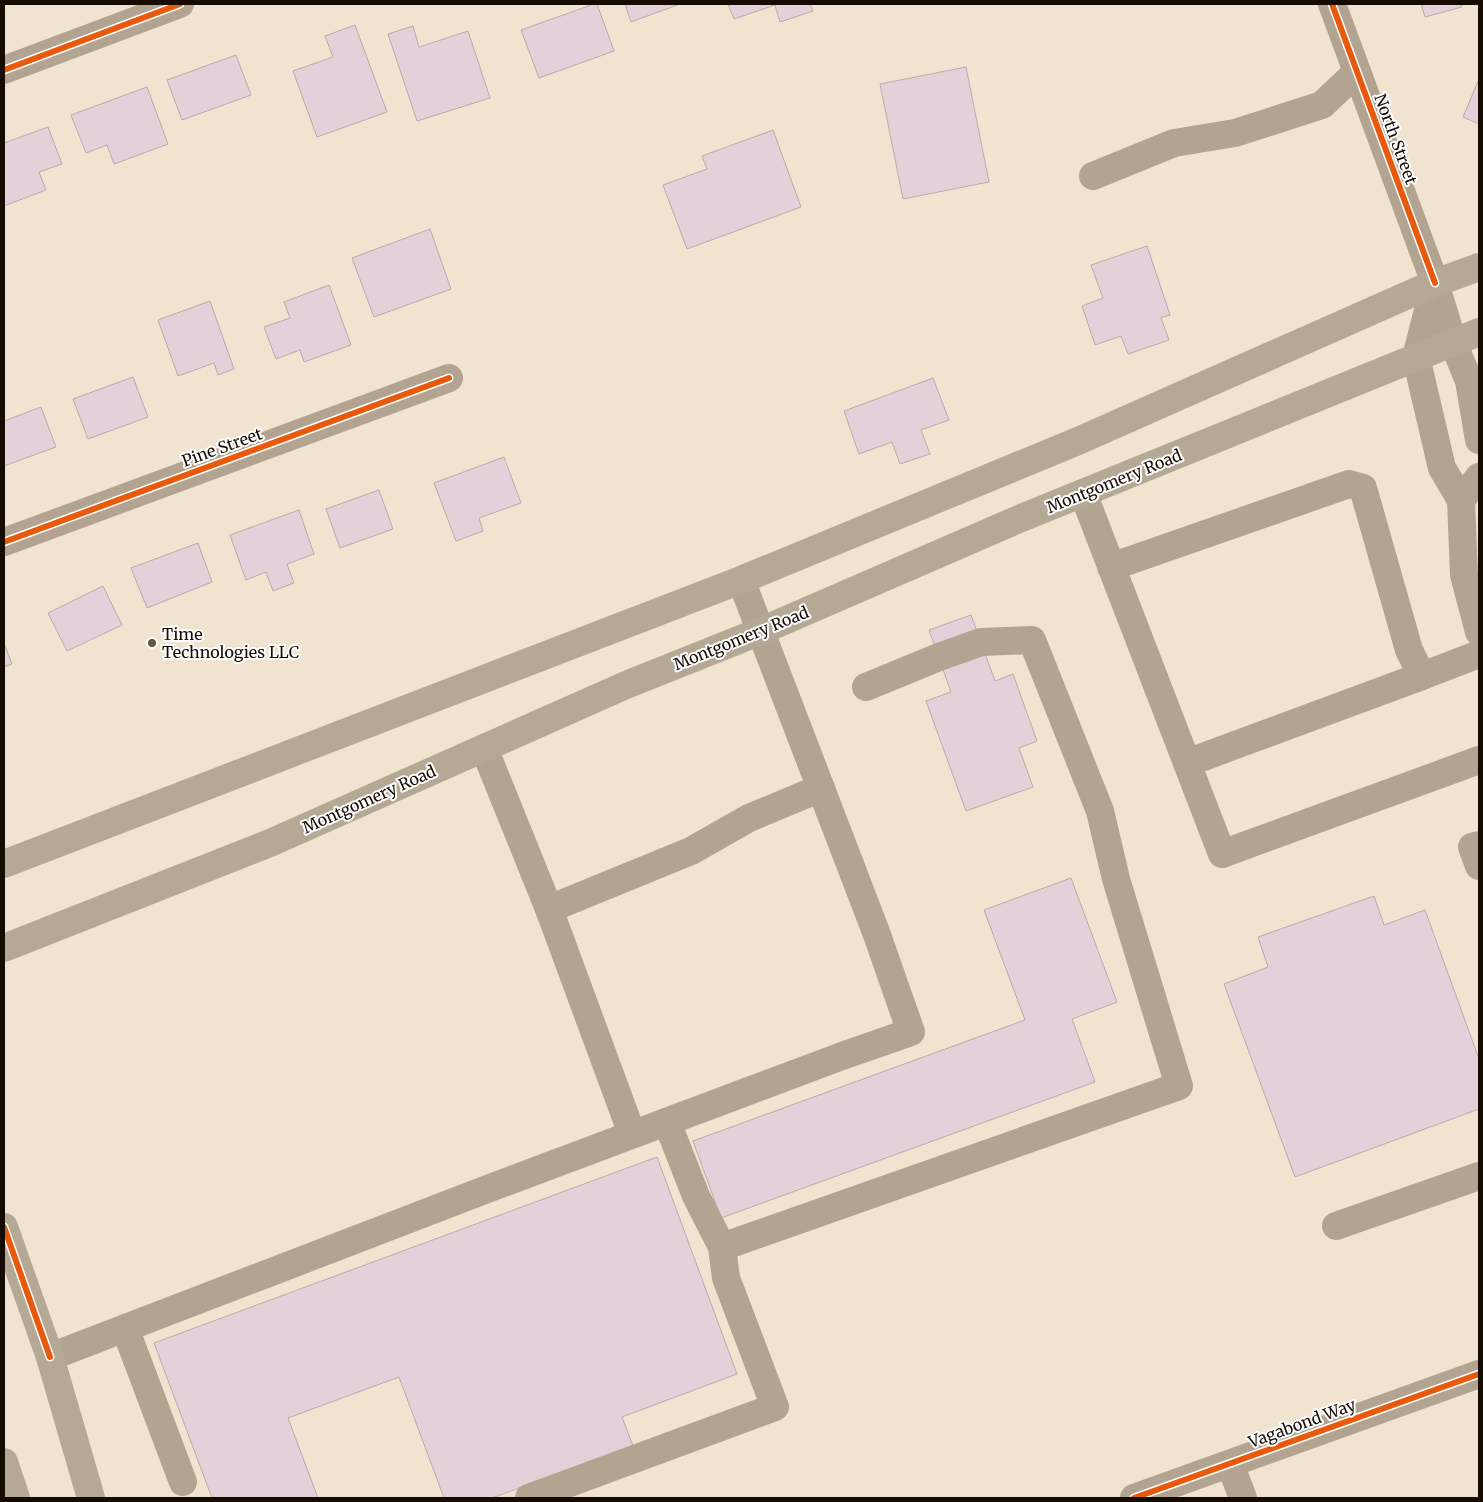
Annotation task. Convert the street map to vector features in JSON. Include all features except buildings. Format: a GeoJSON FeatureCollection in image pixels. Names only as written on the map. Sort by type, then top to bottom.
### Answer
{"type":"FeatureCollection","features":[{"type":"Feature","properties":{"kind":"main road"},"geometry":{"type":"LineString","coordinates":[[4,864],[741,580],[1078,442],[1435,283],[1479,267]]}},
{"type":"Feature","properties":{"kind":"main road","name":"Montgomery Road"},"geometry":{"type":"LineString","coordinates":[[4,948],[270,843],[626,685],[761,631],[1019,519],[1479,332]]}},
{"type":"Feature","properties":{"kind":"main road"},"geometry":{"type":"LineString","coordinates":[[4,1228],[50,1357],[91,1498]]}},
{"type":"Feature","properties":{"kind":"main road"},"geometry":{"type":"LineString","coordinates":[[4,1462],[16,1498]]}},
{"type":"Feature","properties":{"kind":"street"},"geometry":{"type":"LineString","coordinates":[[4,70],[180,4]]}},
{"type":"Feature","properties":{"kind":"street","name":"North Street"},"geometry":{"type":"LineString","coordinates":[[1332,4],[1435,283],[1453,342],[1469,381],[1479,440]]}},
{"type":"Feature","properties":{"kind":"street"},"geometry":{"type":"LineString","coordinates":[[1092,176],[1174,143],[1235,133],[1322,105],[1357,72]]}},
{"type":"Feature","properties":{"kind":"street"},"geometry":{"type":"LineString","coordinates":[[1435,283],[1416,357],[1442,468],[1461,500],[1464,575],[1479,632]]}},
{"type":"Feature","properties":{"kind":"street","name":"Pine Street"},"geometry":{"type":"LineString","coordinates":[[4,542],[449,378]]}},
{"type":"Feature","properties":{"kind":"street"},"geometry":{"type":"LineString","coordinates":[[1461,500],[1479,477]]}},
{"type":"Feature","properties":{"kind":"street"},"geometry":{"type":"LineString","coordinates":[[1111,567],[1349,484],[1363,488],[1409,650],[1422,676]]}},
{"type":"Feature","properties":{"kind":"street"},"geometry":{"type":"LineString","coordinates":[[1083,493],[1222,854],[1479,760]]}},
{"type":"Feature","properties":{"kind":"street"},"geometry":{"type":"LineString","coordinates":[[50,1357],[632,1134],[824,1062],[912,1032],[741,580]]}},
{"type":"Feature","properties":{"kind":"street"},"geometry":{"type":"LineString","coordinates":[[722,1247],[1179,1086],[1116,879],[1100,811],[1032,640],[981,642],[866,687]]}},
{"type":"Feature","properties":{"kind":"street"},"geometry":{"type":"LineString","coordinates":[[1187,763],[1479,654]]}},
{"type":"Feature","properties":{"kind":"street"},"geometry":{"type":"LineString","coordinates":[[484,748],[549,909],[632,1134]]}},
{"type":"Feature","properties":{"kind":"street"},"geometry":{"type":"LineString","coordinates":[[549,909],[691,851],[749,818],[821,788]]}},
{"type":"Feature","properties":{"kind":"street"},"geometry":{"type":"LineString","coordinates":[[1479,845],[1472,847],[1479,866]]}},
{"type":"Feature","properties":{"kind":"street"},"geometry":{"type":"LineString","coordinates":[[529,1498],[775,1407],[726,1278],[722,1247],[696,1196],[667,1122]]}},
{"type":"Feature","properties":{"kind":"street"},"geometry":{"type":"LineString","coordinates":[[1336,1226],[1479,1176]]}},
{"type":"Feature","properties":{"kind":"street"},"geometry":{"type":"LineString","coordinates":[[125,1328],[183,1482]]}},
{"type":"Feature","properties":{"kind":"street","name":"Vagabond Way"},"geometry":{"type":"LineString","coordinates":[[1134,1498],[1479,1374]]}},
{"type":"Feature","properties":{"kind":"street"},"geometry":{"type":"LineString","coordinates":[[1230,1464],[1243,1498]]}},
{"type":"Feature","properties":{"kind":"cycle path"},"geometry":{"type":"LineString","coordinates":[[4,70],[180,4]]}},
{"type":"Feature","properties":{"kind":"cycle path"},"geometry":{"type":"LineString","coordinates":[[1332,4],[1435,283]]}},
{"type":"Feature","properties":{"kind":"cycle path"},"geometry":{"type":"LineString","coordinates":[[4,542],[449,378]]}},
{"type":"Feature","properties":{"kind":"cycle path"},"geometry":{"type":"LineString","coordinates":[[4,1227],[50,1357]]}},
{"type":"Feature","properties":{"kind":"cycle path"},"geometry":{"type":"LineString","coordinates":[[1134,1498],[1479,1374]]}},
{"type":"Feature","properties":{"kind":"place","name":"Time Technologies LLC"},"geometry":{"type":"Point","coordinates":[152,643]}}]}
